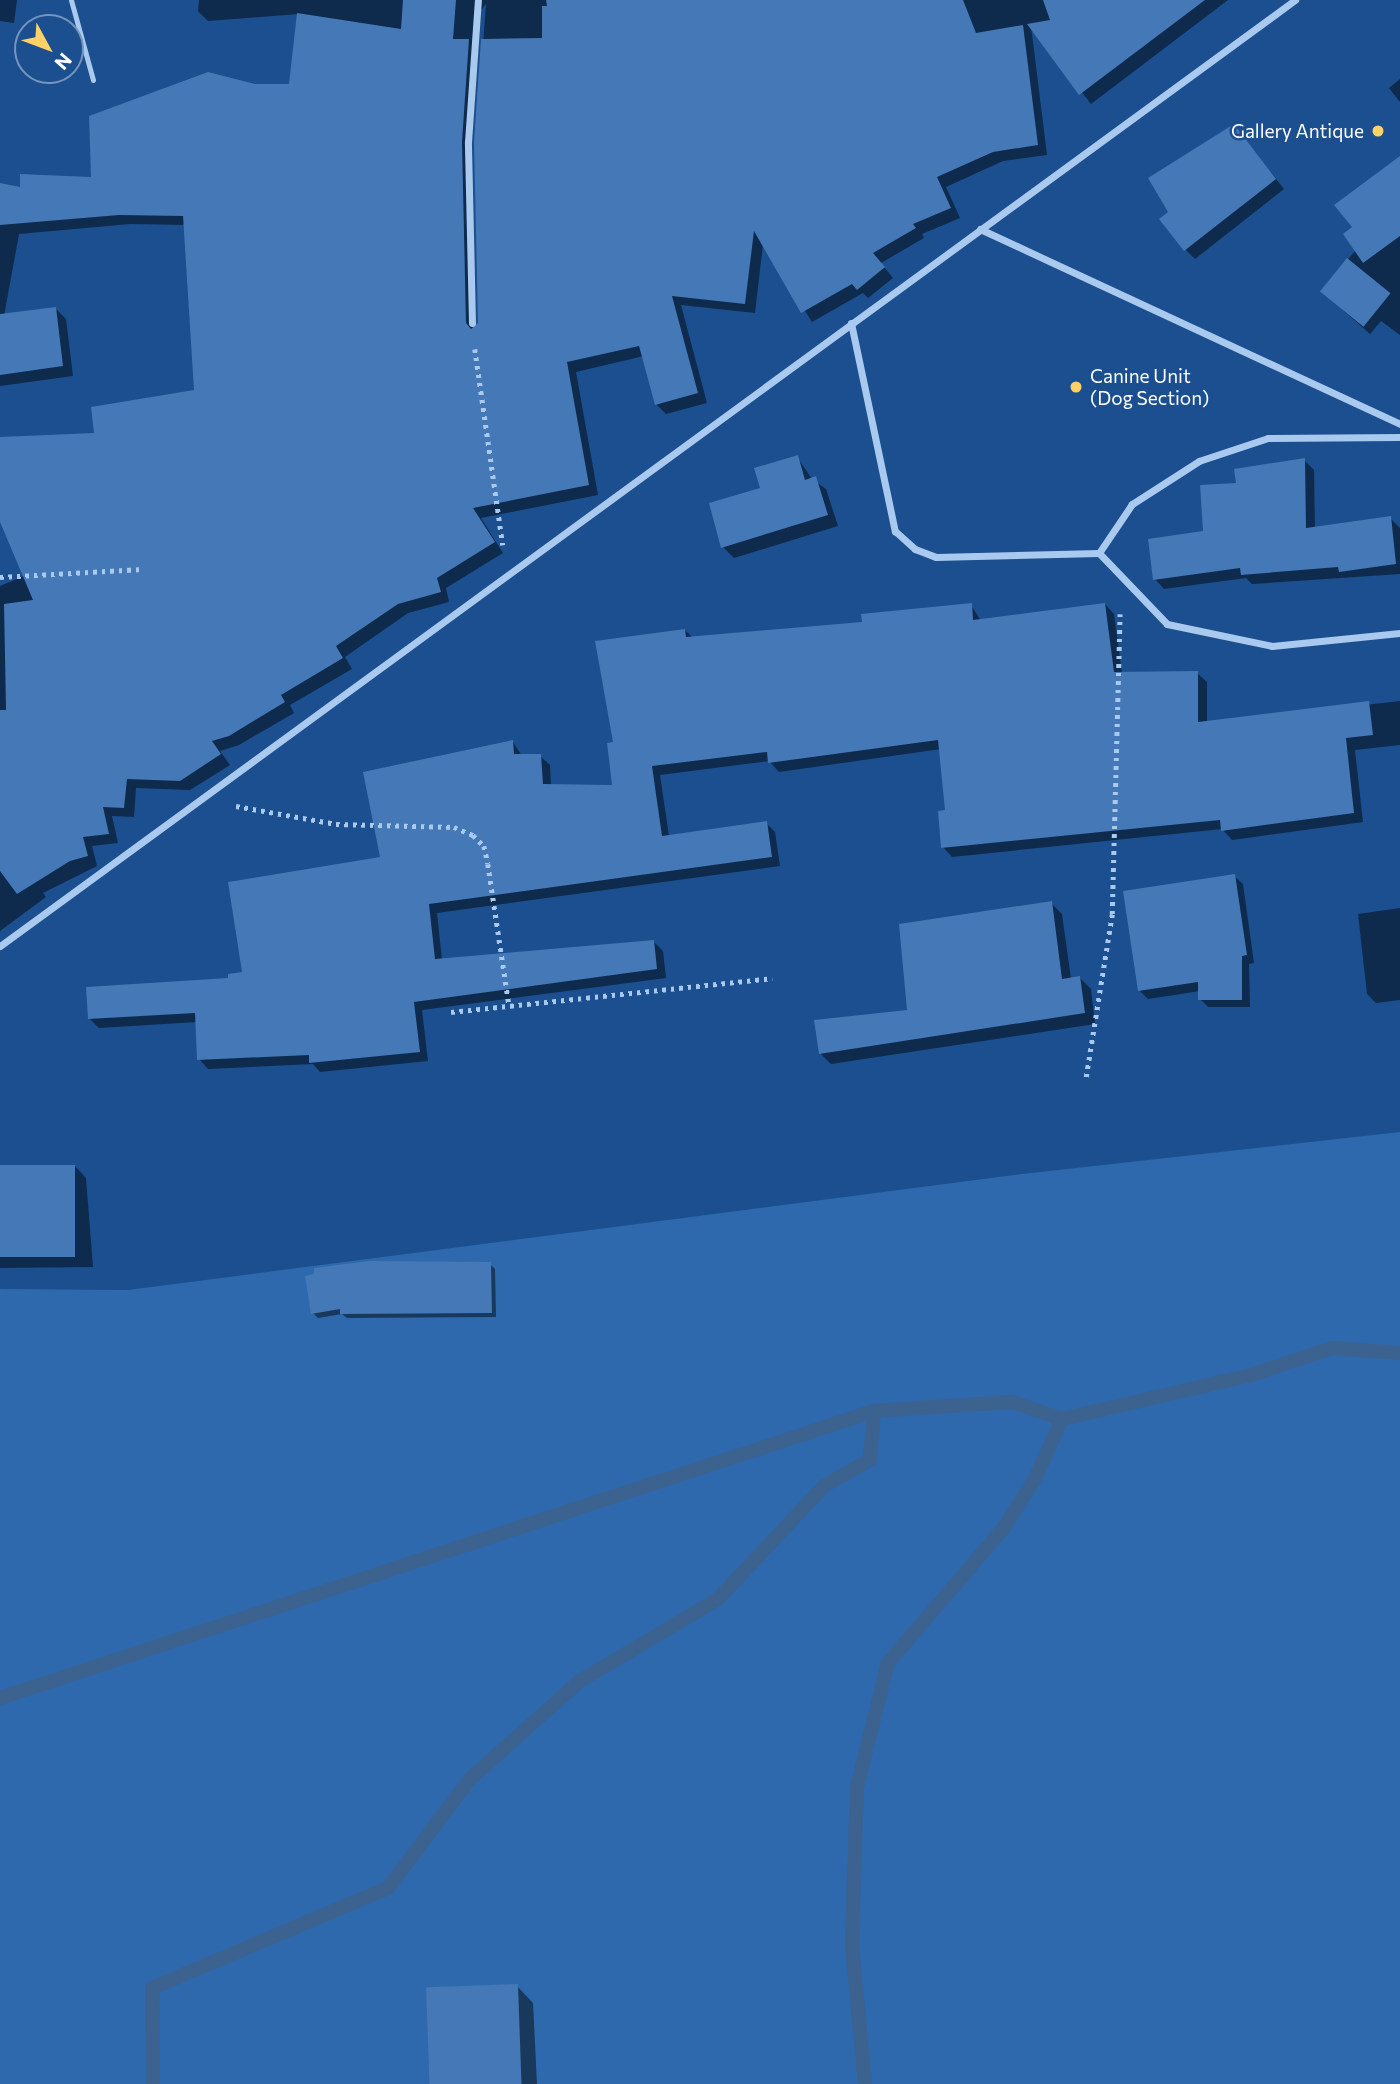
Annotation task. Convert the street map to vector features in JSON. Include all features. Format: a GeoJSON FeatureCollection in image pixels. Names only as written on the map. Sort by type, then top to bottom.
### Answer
{"type":"FeatureCollection","features":[{"type":"Feature","properties":{"kind":"street"},"geometry":{"type":"LineString","coordinates":[[472,323],[468,142],[478,0]]}},
{"type":"Feature","properties":{"kind":"street"},"geometry":{"type":"LineString","coordinates":[[0,946],[1295,0]]}},
{"type":"Feature","properties":{"kind":"street"},"geometry":{"type":"LineString","coordinates":[[980,229],[1400,424]]}},
{"type":"Feature","properties":{"kind":"street"},"geometry":{"type":"LineString","coordinates":[[850,323],[895,531],[915,548],[936,557],[1099,553],[1167,624],[1272,646],[1400,633]]}},
{"type":"Feature","properties":{"kind":"street"},"geometry":{"type":"LineString","coordinates":[[1099,553],[1132,504],[1199,461],[1268,438],[1400,437]]}},
{"type":"Feature","properties":{"kind":"lane"},"geometry":{"type":"LineString","coordinates":[[71,0],[93,80]]}},
{"type":"Feature","properties":{"kind":"path"},"geometry":{"type":"LineString","coordinates":[[472,323],[507,574]]}},
{"type":"Feature","properties":{"kind":"path"},"geometry":{"type":"LineString","coordinates":[[0,578],[143,569]]}},
{"type":"Feature","properties":{"kind":"path"},"geometry":{"type":"LineString","coordinates":[[1086,1077],[1112,914],[1121,576]]}},
{"type":"Feature","properties":{"kind":"path"},"geometry":{"type":"LineString","coordinates":[[198,799],[336,824],[454,827],[473,835],[484,846],[488,864],[509,1005]]}},
{"type":"Feature","properties":{"kind":"path"},"geometry":{"type":"LineString","coordinates":[[451,1012],[772,978]]}},
{"type":"Feature","properties":{"kind":"shaded area"},"geometry":{"type":"Polygon","coordinates":[[[1400,1132],[1400,2084],[0,2084],[0,1289],[128,1290],[1022,1174],[1400,1132]]]}},
{"type":"Feature","properties":{"kind":"building"},"geometry":{"type":"Polygon","coordinates":[[[403,0],[456,0],[453,39],[469,39],[462,142],[466,323],[471,329],[478,323],[474,142],[481,39],[542,38],[542,6],[547,6],[546,0],[963,0],[976,33],[1023,25],[1038,145],[993,152],[937,177],[951,208],[913,224],[916,228],[873,253],[885,267],[857,290],[852,284],[801,313],[754,231],[745,304],[672,296],[698,393],[655,405],[639,346],[567,362],[589,485],[473,508],[495,542],[437,578],[441,592],[398,604],[336,646],[343,658],[281,695],[285,702],[229,736],[212,741],[221,754],[180,781],[127,779],[124,808],[103,807],[109,834],[83,837],[88,856],[70,861],[17,894],[0,871],[0,710],[6,710],[4,604],[33,600],[0,522],[0,437],[94,433],[91,407],[194,390],[183,216],[119,215],[0,225],[0,183],[20,187],[20,174],[91,177],[89,116],[208,72],[255,84],[289,84],[297,13],[401,29],[403,0]]]}},
{"type":"Feature","properties":{"kind":"building"},"geometry":{"type":"Polygon","coordinates":[[[1043,0],[1205,0],[1079,95],[1027,24],[1050,20],[1043,0]]]}},
{"type":"Feature","properties":{"kind":"building"},"geometry":{"type":"Polygon","coordinates":[[[1234,124],[1276,179],[1184,251],[1159,219],[1168,212],[1148,178],[1234,124]]]}},
{"type":"Feature","properties":{"kind":"building"},"geometry":{"type":"Polygon","coordinates":[[[1400,156],[1400,236],[1363,263],[1343,234],[1352,227],[1334,205],[1400,156]]]}},
{"type":"Feature","properties":{"kind":"building"},"geometry":{"type":"Polygon","coordinates":[[[1347,258],[1391,293],[1363,327],[1320,291],[1347,258]]]}},
{"type":"Feature","properties":{"kind":"building"},"geometry":{"type":"Polygon","coordinates":[[[56,307],[63,366],[0,375],[0,314],[56,307]]]}},
{"type":"Feature","properties":{"kind":"building"},"geometry":{"type":"Polygon","coordinates":[[[798,455],[805,480],[816,476],[828,515],[721,548],[709,503],[760,488],[754,468],[798,455]]]}},
{"type":"Feature","properties":{"kind":"building"},"geometry":{"type":"Polygon","coordinates":[[[1305,458],[1306,528],[1391,516],[1396,564],[1339,572],[1338,567],[1241,575],[1240,568],[1153,580],[1148,539],[1203,531],[1200,485],[1236,483],[1234,469],[1305,458]]]}},
{"type":"Feature","properties":{"kind":"building"},"geometry":{"type":"Polygon","coordinates":[[[972,603],[973,620],[1105,603],[1114,672],[1198,671],[1198,722],[1369,701],[1373,735],[1346,738],[1354,813],[1221,831],[1220,820],[941,848],[938,811],[945,810],[938,740],[768,763],[767,752],[652,766],[662,836],[767,821],[772,857],[429,904],[435,959],[654,940],[657,969],[414,1002],[420,1052],[309,1063],[309,1055],[197,1060],[195,1013],[88,1019],[86,987],[228,978],[228,974],[242,972],[228,882],[380,857],[363,772],[513,740],[514,754],[541,754],[543,784],[612,785],[607,743],[613,742],[595,641],[685,629],[686,637],[862,622],[861,614],[972,603]]]}},
{"type":"Feature","properties":{"kind":"building"},"geometry":{"type":"Polygon","coordinates":[[[1235,874],[1247,955],[1242,956],[1242,1000],[1198,1000],[1198,982],[1138,991],[1123,891],[1235,874]]]}},
{"type":"Feature","properties":{"kind":"building"},"geometry":{"type":"Polygon","coordinates":[[[1052,901],[1062,979],[1080,976],[1085,1013],[819,1054],[814,1020],[907,1010],[899,924],[1052,901]]]}},
{"type":"Feature","properties":{"kind":"building"},"geometry":{"type":"Polygon","coordinates":[[[0,1165],[75,1165],[75,1257],[0,1257],[0,1165]]]}},
{"type":"Feature","properties":{"kind":"building"},"geometry":{"type":"Polygon","coordinates":[[[369,1261],[491,1262],[492,1313],[340,1314],[340,1309],[311,1314],[305,1276],[314,1274],[314,1268],[369,1261]]]}},
{"type":"Feature","properties":{"kind":"building"},"geometry":{"type":"Polygon","coordinates":[[[518,1984],[521,2084],[429,2084],[426,1987],[518,1984]]]}},
{"type":"Feature","properties":{"kind":"waterway"},"geometry":{"type":"LineString","coordinates":[[0,1698],[874,1411],[1012,1402],[1062,1419],[1251,1375],[1332,1348],[1400,1353]]}},
{"type":"Feature","properties":{"kind":"waterway"},"geometry":{"type":"LineString","coordinates":[[153,2084],[152,1988],[388,1888],[471,1778],[580,1681],[718,1599],[824,1486],[870,1460],[874,1411]]}},
{"type":"Feature","properties":{"kind":"waterway"},"geometry":{"type":"LineString","coordinates":[[865,2084],[852,1945],[857,1787],[888,1663],[1003,1529],[1035,1479],[1062,1419]]}},
{"type":"Feature","properties":{"kind":"place","name":"Gallery Antique"},"geometry":{"type":"Point","coordinates":[1378,131]}},
{"type":"Feature","properties":{"kind":"place","name":"Canine Unit (Dog Section)"},"geometry":{"type":"Point","coordinates":[1076,387]}}]}
